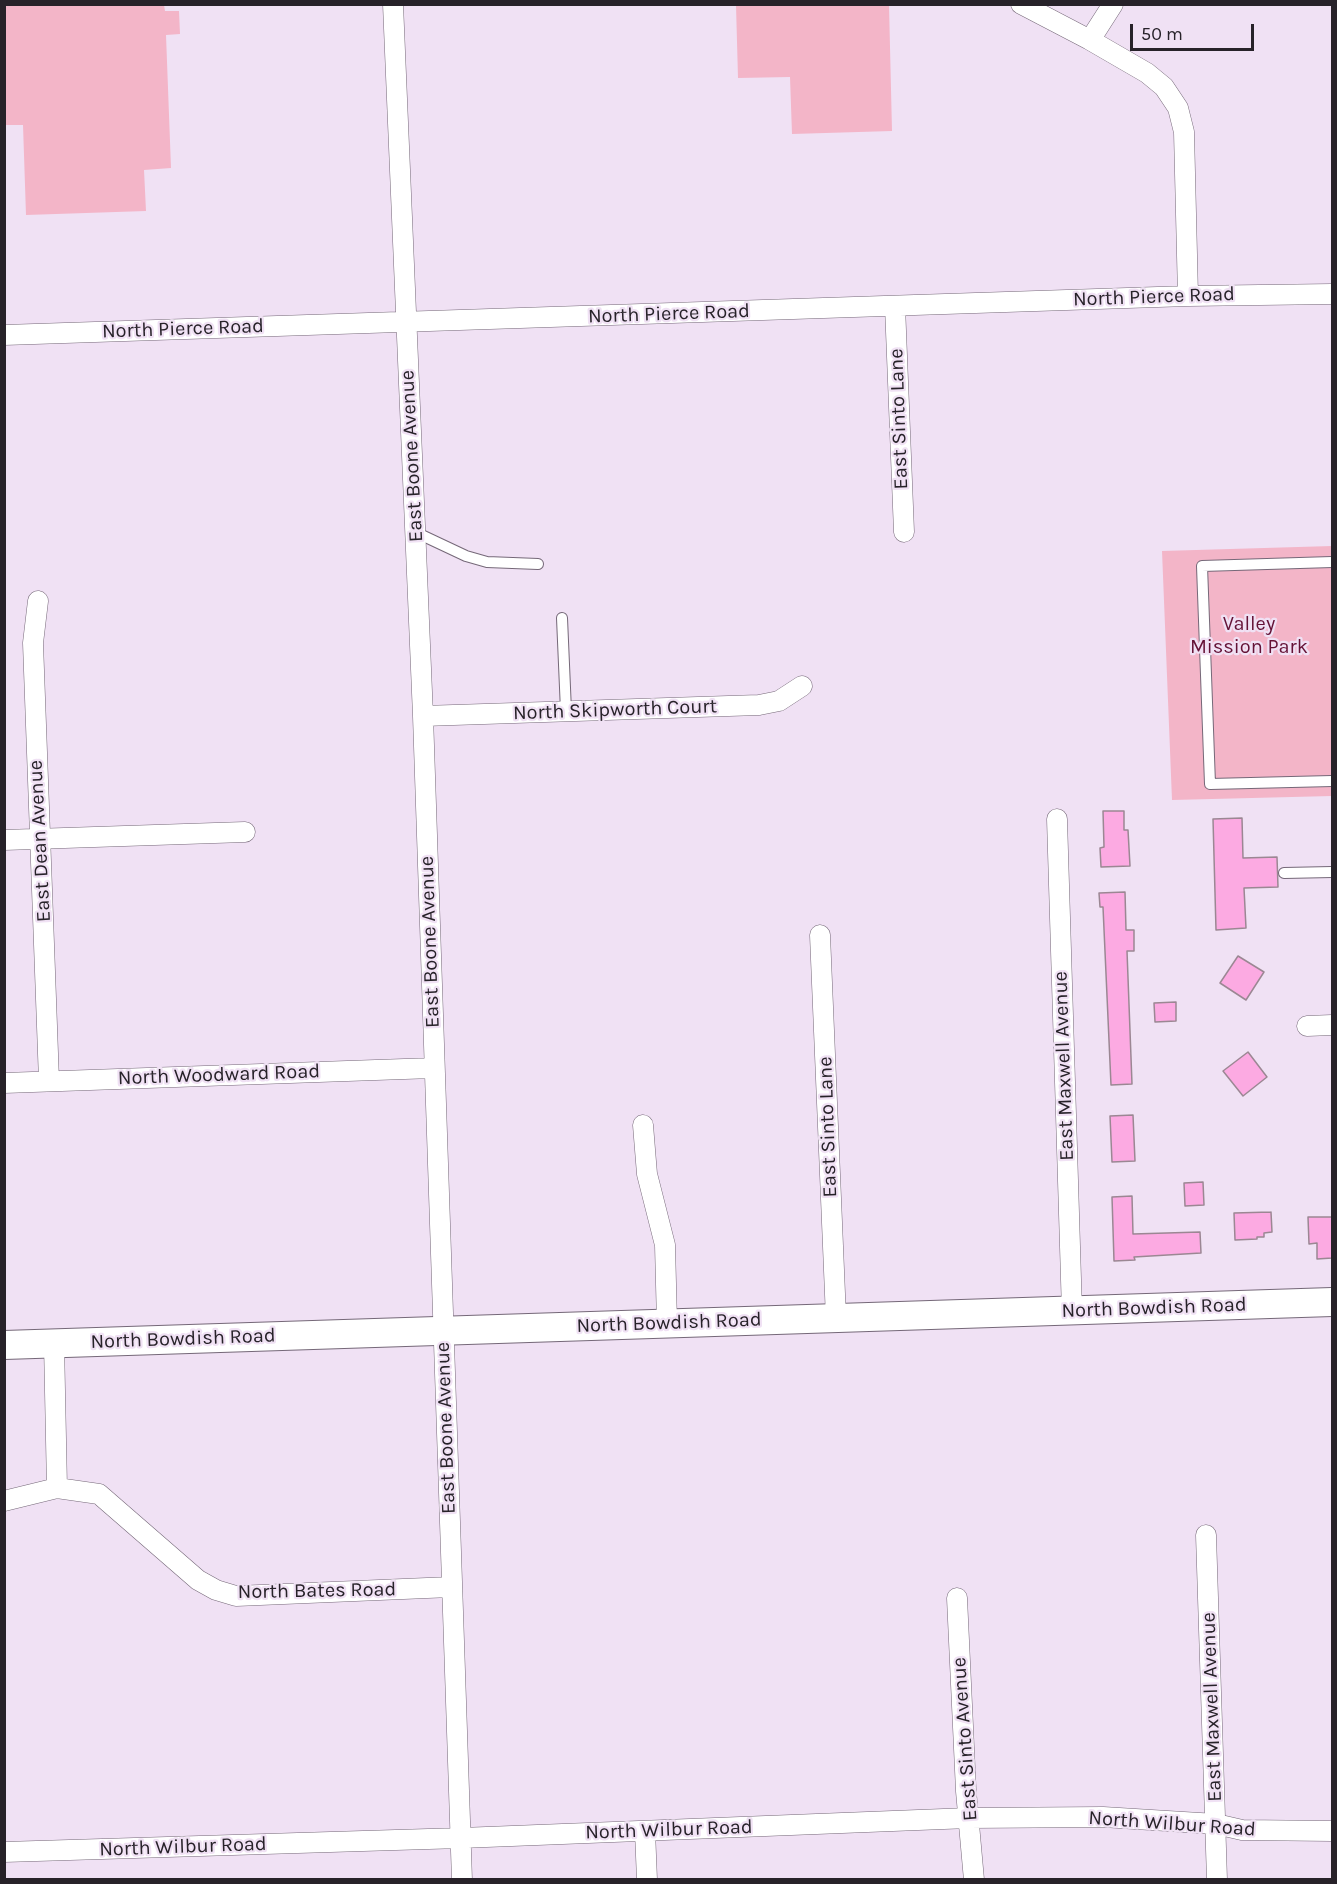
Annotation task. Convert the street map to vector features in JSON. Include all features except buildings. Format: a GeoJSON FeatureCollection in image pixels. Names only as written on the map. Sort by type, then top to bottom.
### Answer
{"type":"FeatureCollection","features":[{"type":"Feature","properties":{"kind":"street","name":"East Boone Avenue"},"geometry":{"type":"LineString","coordinates":[[393,4],[423,716],[462,1880]]}},
{"type":"Feature","properties":{"kind":"street"},"geometry":{"type":"LineString","coordinates":[[1022,4],[1147,73],[1164,87],[1178,108],[1184,132],[1188,296]]}},
{"type":"Feature","properties":{"kind":"street"},"geometry":{"type":"LineString","coordinates":[[1090,40],[1113,4]]}},
{"type":"Feature","properties":{"kind":"street","name":"North Pierce Road"},"geometry":{"type":"LineString","coordinates":[[4,334],[406,323],[1188,296],[1332,294]]}},
{"type":"Feature","properties":{"kind":"street","name":"East Sinto Lane"},"geometry":{"type":"LineString","coordinates":[[895,306],[904,532]]}},
{"type":"Feature","properties":{"kind":"street","name":"East Dean Avenue"},"geometry":{"type":"LineString","coordinates":[[38,602],[33,643],[49,1081]]}},
{"type":"Feature","properties":{"kind":"street","name":"North Skipworth Court"},"geometry":{"type":"LineString","coordinates":[[423,716],[759,705],[779,700],[802,686]]}},
{"type":"Feature","properties":{"kind":"street","name":"East Maxwell Avenue"},"geometry":{"type":"LineString","coordinates":[[1057,819],[1072,1312]]}},
{"type":"Feature","properties":{"kind":"street"},"geometry":{"type":"LineString","coordinates":[[4,840],[245,832]]}},
{"type":"Feature","properties":{"kind":"street","name":"East Sinto Lane"},"geometry":{"type":"LineString","coordinates":[[820,935],[836,1318]]}},
{"type":"Feature","properties":{"kind":"street"},"geometry":{"type":"LineString","coordinates":[[1307,1026],[1332,1025]]}},
{"type":"Feature","properties":{"kind":"street","name":"North Woodward Road"},"geometry":{"type":"LineString","coordinates":[[4,1083],[433,1068]]}},
{"type":"Feature","properties":{"kind":"street"},"geometry":{"type":"LineString","coordinates":[[643,1125],[647,1174],[665,1245],[667,1323]]}},
{"type":"Feature","properties":{"kind":"street","name":"North Bowdish Road"},"geometry":{"type":"LineString","coordinates":[[4,1345],[1332,1302]]}},
{"type":"Feature","properties":{"kind":"street"},"geometry":{"type":"LineString","coordinates":[[54,1343],[57,1488]]}},
{"type":"Feature","properties":{"kind":"street","name":"North Bates Road"},"geometry":{"type":"LineString","coordinates":[[4,1501],[57,1488],[99,1494],[198,1580],[216,1590],[236,1596],[451,1587]]}},
{"type":"Feature","properties":{"kind":"street","name":"East Maxwell Avenue"},"geometry":{"type":"LineString","coordinates":[[1206,1535],[1217,1880]]}},
{"type":"Feature","properties":{"kind":"street","name":"East Sinto Avenue"},"geometry":{"type":"LineString","coordinates":[[957,1598],[974,1880]]}},
{"type":"Feature","properties":{"kind":"street","name":"North Wilbur Road"},"geometry":{"type":"LineString","coordinates":[[4,1852],[461,1839],[969,1818],[1103,1817],[1216,1824],[1260,1831],[1332,1831]]}},
{"type":"Feature","properties":{"kind":"street"},"geometry":{"type":"LineString","coordinates":[[645,1831],[647,1880]]}},
{"type":"Feature","properties":{"kind":"lane"},"geometry":{"type":"LineString","coordinates":[[415,532],[466,556],[487,562],[538,564]]}},
{"type":"Feature","properties":{"kind":"lane"},"geometry":{"type":"LineString","coordinates":[[1332,562],[1202,566],[1210,784],[1332,781]]}},
{"type":"Feature","properties":{"kind":"lane"},"geometry":{"type":"LineString","coordinates":[[562,618],[566,711]]}},
{"type":"Feature","properties":{"kind":"lane"},"geometry":{"type":"LineString","coordinates":[[1284,873],[1332,872]]}},
{"type":"Feature","properties":{"kind":"green space"},"geometry":{"type":"Polygon","coordinates":[[[164,5],[165,11],[179,11],[180,34],[166,35],[171,168],[144,170],[146,211],[26,215],[23,125],[5,125],[5,6],[164,5]]]}},
{"type":"Feature","properties":{"kind":"green space"},"geometry":{"type":"Polygon","coordinates":[[[736,5],[889,5],[892,131],[792,134],[790,77],[738,78],[736,5]]]}},
{"type":"Feature","properties":{"kind":"green space","name":"Valley Mission Park"},"geometry":{"type":"Polygon","coordinates":[[[1332,546],[1332,796],[1172,800],[1162,551],[1332,546]]]}}]}
